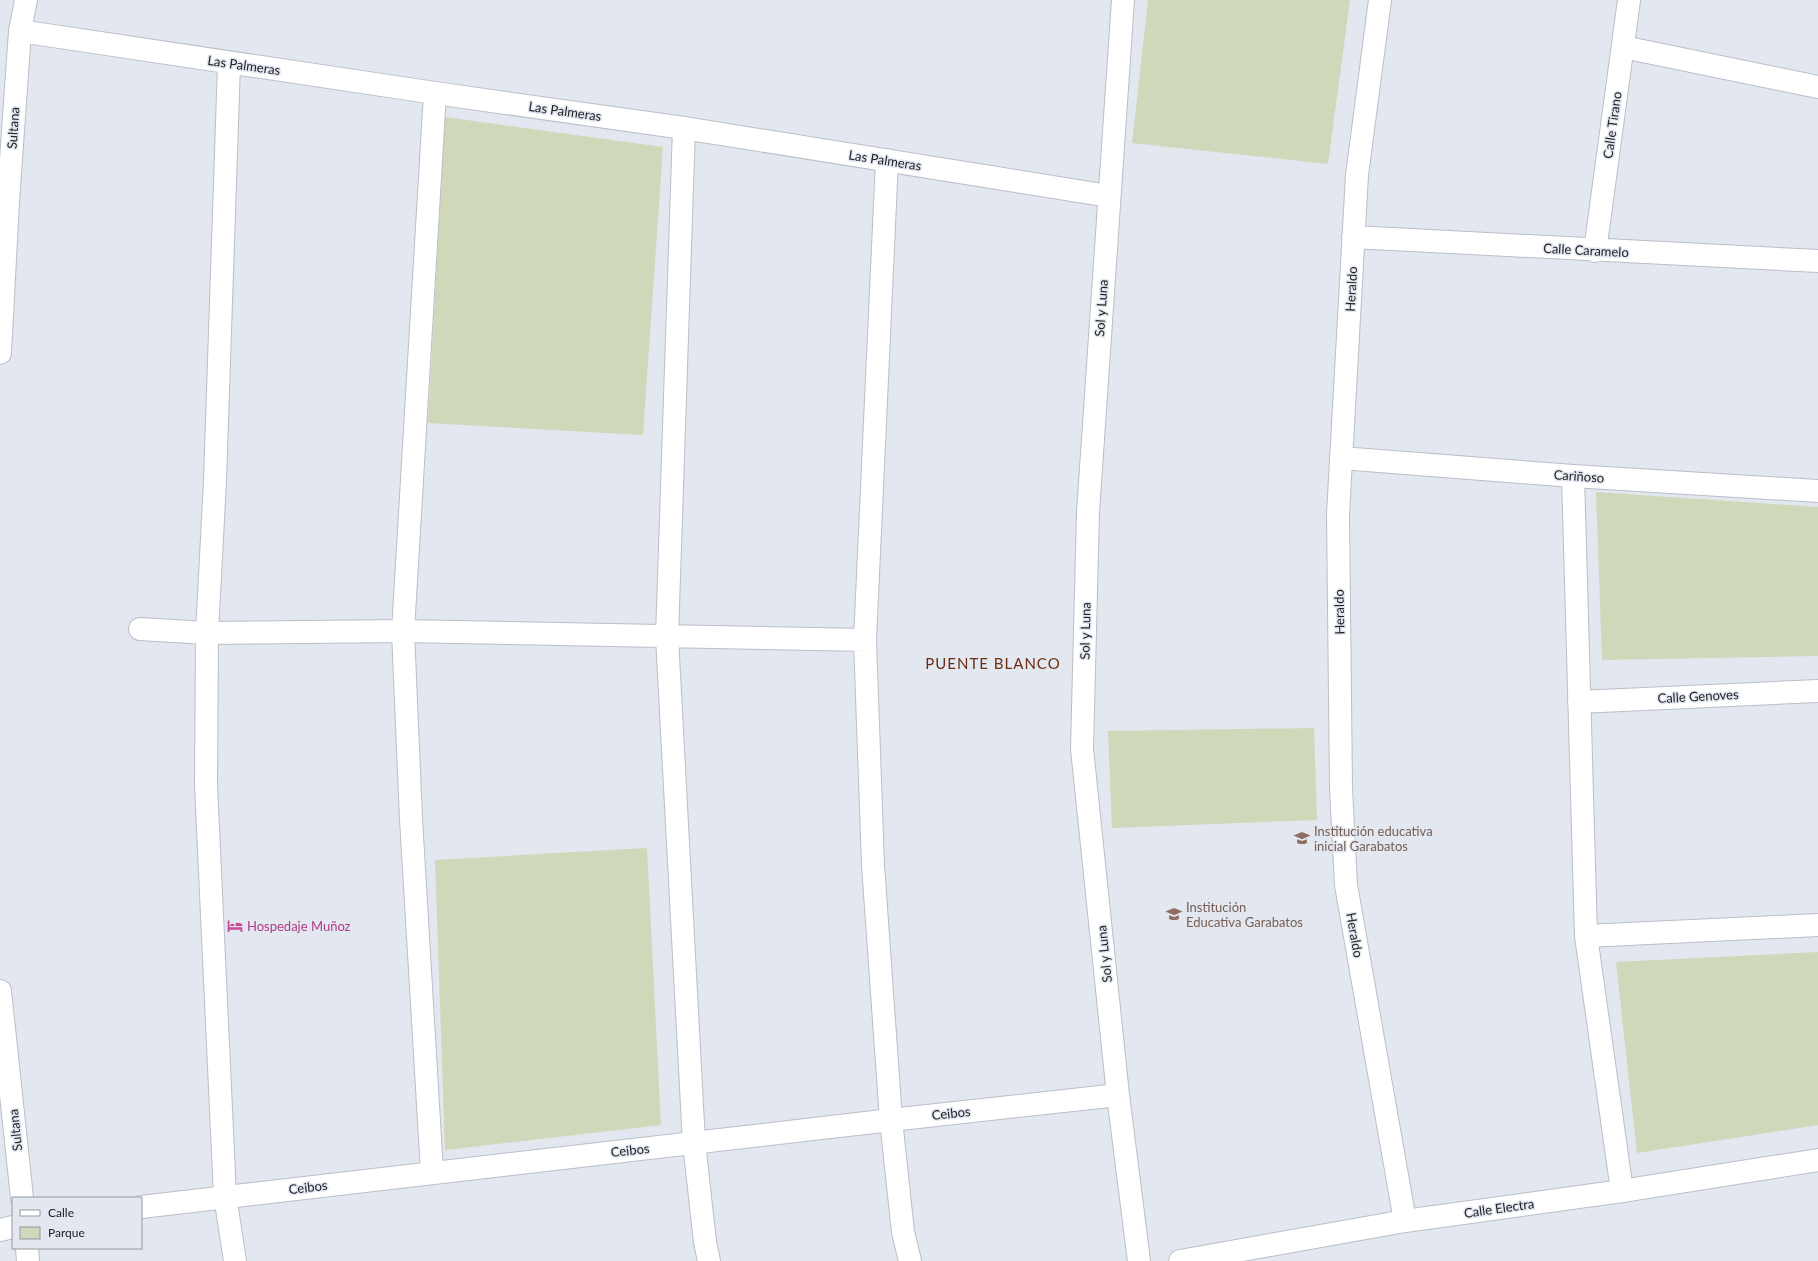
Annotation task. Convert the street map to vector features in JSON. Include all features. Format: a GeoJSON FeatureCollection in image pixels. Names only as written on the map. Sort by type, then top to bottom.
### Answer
{"type":"FeatureCollection","features":[{"type":"Feature","properties":{"kind":"street","name":"Sultana"},"geometry":{"type":"LineString","coordinates":[[0,353],[4,202],[20,32],[26,0]]}},
{"type":"Feature","properties":{"kind":"street","name":"Sol y Luna"},"geometry":{"type":"LineString","coordinates":[[1122,0],[1088,512],[1082,749],[1118,1095],[1139,1261]]}},
{"type":"Feature","properties":{"kind":"street","name":"Heraldo"},"geometry":{"type":"LineString","coordinates":[[1380,0],[1357,175],[1338,514],[1341,788],[1346,885],[1405,1221]]}},
{"type":"Feature","properties":{"kind":"street","name":"Calle Tirano"},"geometry":{"type":"LineString","coordinates":[[1595,251],[1629,0]]}},
{"type":"Feature","properties":{"kind":"street","name":"Las Palmeras"},"geometry":{"type":"LineString","coordinates":[[20,32],[684,128],[1109,196]]}},
{"type":"Feature","properties":{"kind":"street"},"geometry":{"type":"LineString","coordinates":[[1623,47],[1818,87]]}},
{"type":"Feature","properties":{"kind":"street"},"geometry":{"type":"LineString","coordinates":[[230,63],[215,481],[207,633],[206,785],[225,1196],[235,1261]]}},
{"type":"Feature","properties":{"kind":"street"},"geometry":{"type":"LineString","coordinates":[[432,1172],[411,819],[403,631],[435,93]]}},
{"type":"Feature","properties":{"kind":"street"},"geometry":{"type":"LineString","coordinates":[[684,128],[667,637],[694,1143],[705,1242],[709,1261]]}},
{"type":"Feature","properties":{"kind":"street"},"geometry":{"type":"LineString","coordinates":[[887,160],[865,640],[873,865],[891,1120],[903,1232],[910,1261]]}},
{"type":"Feature","properties":{"kind":"street","name":"Calle Caramelo"},"geometry":{"type":"LineString","coordinates":[[1354,237],[1595,251],[1818,261]]}},
{"type":"Feature","properties":{"kind":"street","name":"Cariñoso"},"geometry":{"type":"LineString","coordinates":[[1341,458],[1573,476],[1818,491]]}},
{"type":"Feature","properties":{"kind":"street"},"geometry":{"type":"LineString","coordinates":[[1573,476],[1586,936],[1622,1191]]}},
{"type":"Feature","properties":{"kind":"street"},"geometry":{"type":"LineString","coordinates":[[140,629],[207,633],[403,631],[865,640]]}},
{"type":"Feature","properties":{"kind":"street","name":"Calle Genoves"},"geometry":{"type":"LineString","coordinates":[[1579,702],[1818,691]]}},
{"type":"Feature","properties":{"kind":"street"},"geometry":{"type":"LineString","coordinates":[[1586,936],[1818,925]]}},
{"type":"Feature","properties":{"kind":"street","name":"Sultana"},"geometry":{"type":"LineString","coordinates":[[0,991],[22,1197]]}},
{"type":"Feature","properties":{"kind":"street","name":"Ceibos"},"geometry":{"type":"LineString","coordinates":[[142,1207],[432,1172],[1118,1095]]}},
{"type":"Feature","properties":{"kind":"street","name":"Calle Electra"},"geometry":{"type":"LineString","coordinates":[[1180,1261],[1405,1221],[1622,1191],[1818,1160]]}},
{"type":"Feature","properties":{"kind":"street"},"geometry":{"type":"LineString","coordinates":[[0,1230],[12,1227]]}},
{"type":"Feature","properties":{"kind":"street"},"geometry":{"type":"LineString","coordinates":[[27,1249],[28,1261]]}},
{"type":"Feature","properties":{"kind":"green space"},"geometry":{"type":"Polygon","coordinates":[[[1148,0],[1350,0],[1328,164],[1132,143],[1148,0]]]}},
{"type":"Feature","properties":{"kind":"green space"},"geometry":{"type":"Polygon","coordinates":[[[445,117],[663,147],[643,435],[428,423],[445,117]]]}},
{"type":"Feature","properties":{"kind":"green space"},"geometry":{"type":"Polygon","coordinates":[[[1596,492],[1818,507],[1818,656],[1602,660],[1596,492]]]}},
{"type":"Feature","properties":{"kind":"green space"},"geometry":{"type":"Polygon","coordinates":[[[1314,728],[1317,820],[1112,828],[1108,731],[1314,728]]]}},
{"type":"Feature","properties":{"kind":"green space"},"geometry":{"type":"Polygon","coordinates":[[[647,848],[661,1125],[445,1150],[435,860],[647,848]]]}},
{"type":"Feature","properties":{"kind":"green space"},"geometry":{"type":"Polygon","coordinates":[[[1818,952],[1818,1125],[1637,1153],[1616,962],[1818,952]]]}},
{"type":"Feature","properties":{"kind":"place","name":"Institución educativa inicial Garabatos"},"geometry":{"type":"Point","coordinates":[1302,838]}},
{"type":"Feature","properties":{"kind":"place","name":"Institución Educativa Garabatos"},"geometry":{"type":"Point","coordinates":[1174,914]}},
{"type":"Feature","properties":{"kind":"place","name":"Hospedaje Muñoz"},"geometry":{"type":"Point","coordinates":[235,926]}},
{"type":"Feature","properties":{"kind":"district","name":"PUENTE BLANCO"},"geometry":{"type":"Point","coordinates":[993,664]}}]}
